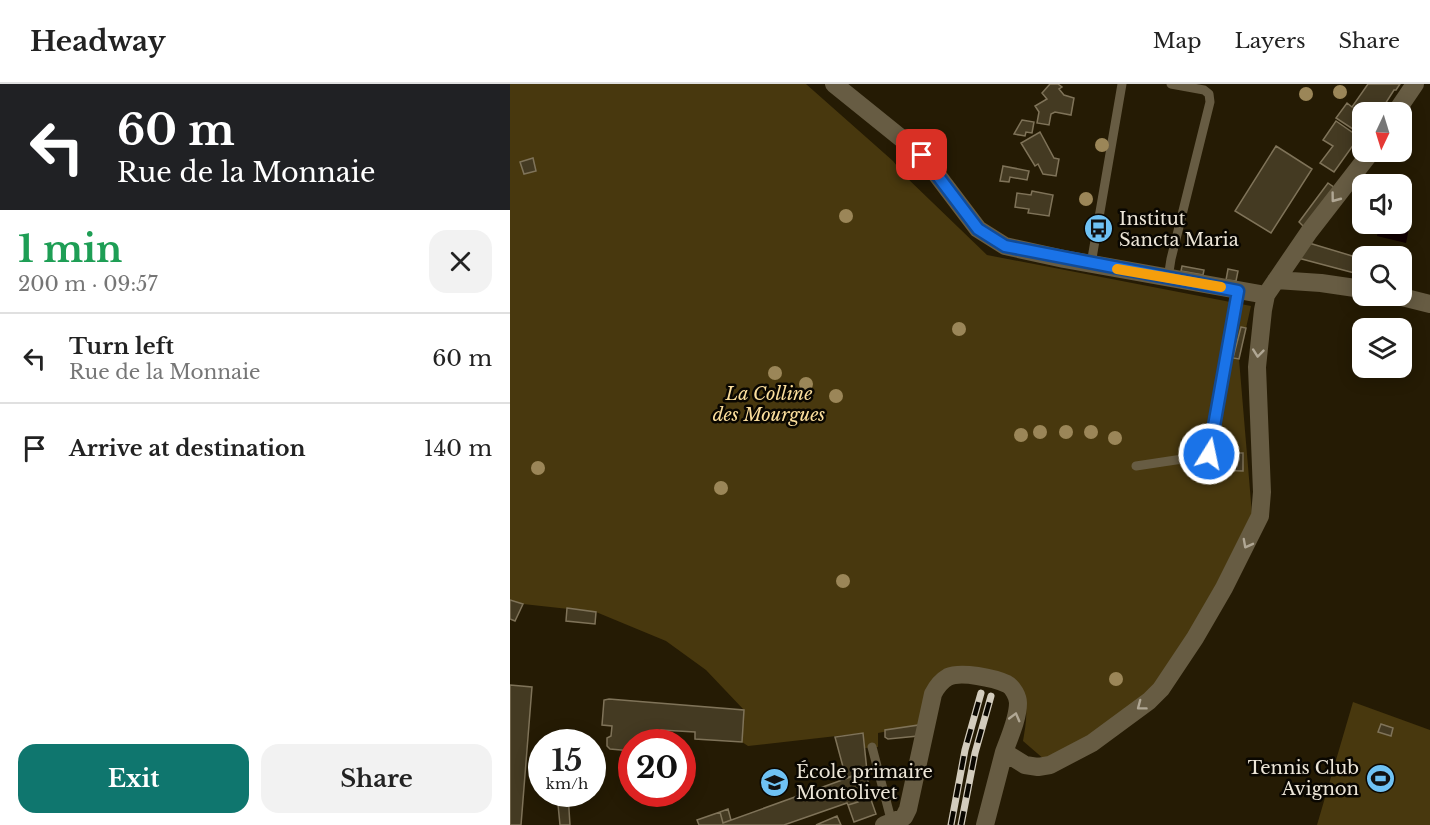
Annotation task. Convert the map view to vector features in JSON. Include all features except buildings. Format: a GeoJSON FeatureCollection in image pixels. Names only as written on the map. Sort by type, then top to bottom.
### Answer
{"type":"FeatureCollection","features":[{"type":"Feature","properties":{"kind":"street"},"geometry":{"type":"LineString","coordinates":[[834,84],[922,155],[978,229],[1005,246],[1238,291],[1321,283],[1352,288]]}},
{"type":"Feature","properties":{"kind":"street"},"geometry":{"type":"LineString","coordinates":[[1403,102],[1415,84]]}},
{"type":"Feature","properties":{"kind":"street"},"geometry":{"type":"LineString","coordinates":[[1004,752],[1025,765],[1038,767],[1050,765],[1092,743],[1149,701],[1161,689],[1195,638],[1219,598],[1260,516],[1262,492],[1257,367],[1263,310],[1271,288],[1309,232],[1363,162]]}},
{"type":"Feature","properties":{"kind":"street"},"geometry":{"type":"LineString","coordinates":[[1412,300],[1430,304]]}},
{"type":"Feature","properties":{"kind":"street"},"geometry":{"type":"LineString","coordinates":[[888,824],[904,817],[908,809],[933,694],[938,685],[948,677],[959,675],[980,677],[1008,685],[1018,702],[1017,714],[1004,752],[985,825]]}},
{"type":"Feature","properties":{"kind":"lane"},"geometry":{"type":"LineString","coordinates":[[1091,264],[1122,84]]}},
{"type":"Feature","properties":{"kind":"lane"},"geometry":{"type":"LineString","coordinates":[[1168,278],[1210,102],[1209,94],[1204,90],[1170,84]]}},
{"type":"Feature","properties":{"kind":"lane"},"geometry":{"type":"LineString","coordinates":[[1136,466],[1209,454],[1238,291]]}},
{"type":"Feature","properties":{"kind":"lane"},"geometry":{"type":"LineString","coordinates":[[872,747],[888,824]]}},
{"type":"Feature","properties":{"kind":"green space","name":"La Colline des Mourgues"},"geometry":{"type":"Polygon","coordinates":[[[510,84],[806,84],[893,161],[905,176],[987,255],[1251,306],[1239,359],[1252,514],[1220,586],[1150,693],[1085,742],[1045,760],[1023,741],[1026,710],[1022,691],[953,670],[919,725],[878,733],[878,747],[865,748],[863,733],[748,746],[742,742],[744,710],[706,670],[666,641],[596,612],[523,604],[510,600],[510,84]]]}},
{"type":"Feature","properties":{"kind":"green space","name":"Tennis Club Avignon"},"geometry":{"type":"Polygon","coordinates":[[[1353,702],[1430,730],[1430,825],[1317,825],[1353,702]]]}},
{"type":"Feature","properties":{"kind":"shaded area"},"geometry":{"type":"Polygon","coordinates":[[[1378,234],[1408,234],[1406,243],[1377,236],[1378,234]]]}},
{"type":"Feature","properties":{"kind":"railway"},"geometry":{"type":"LineString","coordinates":[[951,825],[965,750],[981,693]]}},
{"type":"Feature","properties":{"kind":"railway"},"geometry":{"type":"LineString","coordinates":[[961,825],[975,753],[991,696]]}},
{"type":"Feature","properties":{"kind":"slow traffic"},"geometry":{"type":"LineString","coordinates":[[1117,269],[1221,287]]}},
{"type":"Feature","properties":{"kind":"place","name":"Institut Sancta Maria"},"geometry":{"type":"Point","coordinates":[1098,229]}},
{"type":"Feature","properties":{"kind":"place","name":"Tennis Club Avignon"},"geometry":{"type":"Point","coordinates":[1380,778]}},
{"type":"Feature","properties":{"kind":"place","name":"École primaire Montolivet"},"geometry":{"type":"Point","coordinates":[775,782]}},
{"type":"Feature","properties":{"kind":"route"},"geometry":{"type":"LineString","coordinates":[[922,155],[978,229],[1005,246],[1238,291],[1209,454]]}}]}
